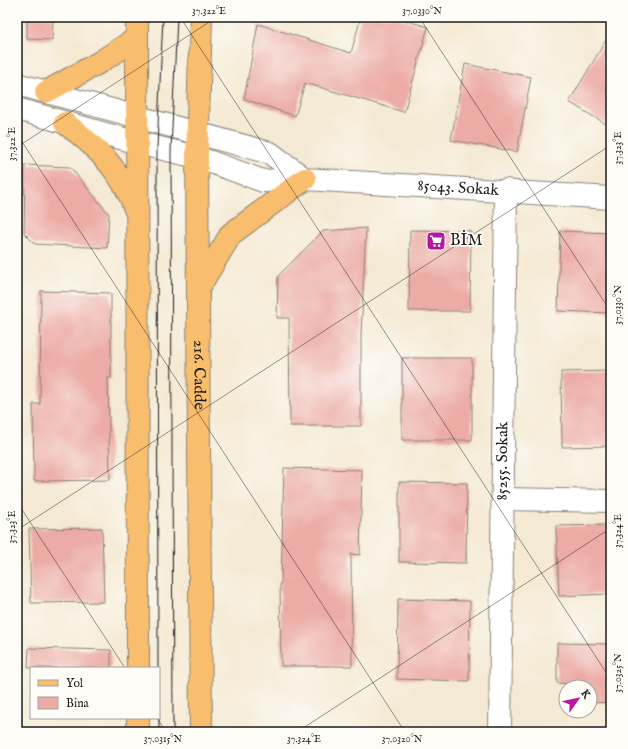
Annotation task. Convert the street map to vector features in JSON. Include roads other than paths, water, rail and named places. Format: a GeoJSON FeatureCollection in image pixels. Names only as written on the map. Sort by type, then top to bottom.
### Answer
{"type":"FeatureCollection","features":[{"type":"Feature","properties":{"kind":"main road"},"geometry":{"type":"LineString","coordinates":[[137,17],[138,667]]}},
{"type":"Feature","properties":{"kind":"main road","name":"216. Cadde"},"geometry":{"type":"LineString","coordinates":[[201,17],[197,157],[201,732]]}},
{"type":"Feature","properties":{"kind":"main road"},"geometry":{"type":"LineString","coordinates":[[46,92],[100,62],[137,38]]}},
{"type":"Feature","properties":{"kind":"main road"},"geometry":{"type":"LineString","coordinates":[[65,123],[96,149],[114,170],[130,193],[138,219]]}},
{"type":"Feature","properties":{"kind":"main road"},"geometry":{"type":"LineString","coordinates":[[199,287],[230,234],[305,179]]}},
{"type":"Feature","properties":{"kind":"main road"},"geometry":{"type":"LineString","coordinates":[[138,719],[138,732]]}},
{"type":"Feature","properties":{"kind":"street"},"geometry":{"type":"LineString","coordinates":[[17,84],[270,153],[305,179]]}},
{"type":"Feature","properties":{"kind":"street","name":"85043. Sokak"},"geometry":{"type":"LineString","coordinates":[[17,109],[138,144],[197,157],[263,181],[305,179],[506,190],[611,198]]}},
{"type":"Feature","properties":{"kind":"street","name":"85255. Sokak"},"geometry":{"type":"LineString","coordinates":[[500,732],[506,190]]}},
{"type":"Feature","properties":{"kind":"street"},"geometry":{"type":"LineString","coordinates":[[503,499],[611,501]]}},
{"type":"Feature","properties":{"kind":"tram line"},"geometry":{"type":"LineString","coordinates":[[158,667],[157,148],[163,17]]}},
{"type":"Feature","properties":{"kind":"tram line"},"geometry":{"type":"LineString","coordinates":[[173,732],[171,151],[177,17]]}},
{"type":"Feature","properties":{"kind":"tram line"},"geometry":{"type":"LineString","coordinates":[[159,719],[159,732]]}},
{"type":"Feature","properties":{"kind":"place","name":"BİM"},"geometry":{"type":"Point","coordinates":[436,241]}}]}
